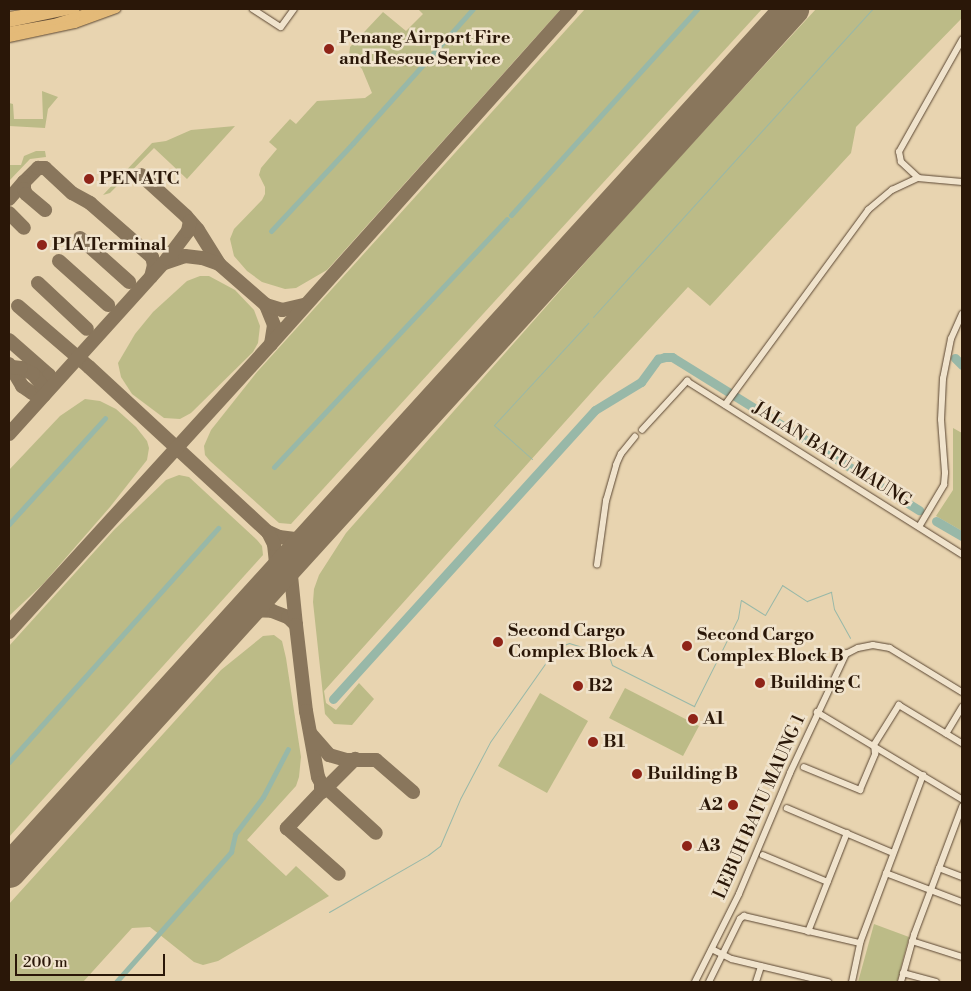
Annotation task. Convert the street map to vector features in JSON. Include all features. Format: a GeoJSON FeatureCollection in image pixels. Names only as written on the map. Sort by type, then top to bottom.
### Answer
{"type":"FeatureCollection","features":[{"type":"Feature","properties":{"kind":"highway"},"geometry":{"type":"LineString","coordinates":[[9,16],[52,9]]}},
{"type":"Feature","properties":{"kind":"highway"},"geometry":{"type":"LineString","coordinates":[[9,24],[76,9]]}},
{"type":"Feature","properties":{"kind":"highway"},"geometry":{"type":"LineString","coordinates":[[9,31],[63,21],[98,9]]}},
{"type":"Feature","properties":{"kind":"highway"},"geometry":{"type":"LineString","coordinates":[[9,39],[75,24],[116,9]]}},
{"type":"Feature","properties":{"kind":"street"},"geometry":{"type":"LineString","coordinates":[[252,9],[281,27],[294,9]]}},
{"type":"Feature","properties":{"kind":"street"},"geometry":{"type":"LineString","coordinates":[[918,178],[901,162],[899,152],[962,40]]}},
{"type":"Feature","properties":{"kind":"street"},"geometry":{"type":"LineString","coordinates":[[725,404],[742,384],[868,210],[892,190],[918,178],[962,182]]}},
{"type":"Feature","properties":{"kind":"street"},"geometry":{"type":"LineString","coordinates":[[919,527],[944,485],[946,473],[941,420],[943,380],[948,351],[962,314]]}},
{"type":"Feature","properties":{"kind":"street","name":"JALAN BATU MAUNG"},"geometry":{"type":"LineString","coordinates":[[642,430],[687,381],[962,554]]}},
{"type":"Feature","properties":{"kind":"street"},"geometry":{"type":"LineString","coordinates":[[597,565],[606,501],[616,465],[621,454],[635,437]]}},
{"type":"Feature","properties":{"kind":"street","name":"LEBUH BATU MAUNG 1"},"geometry":{"type":"LineString","coordinates":[[696,982],[739,894],[817,712],[846,654],[873,644],[890,648],[962,692]]}},
{"type":"Feature","properties":{"kind":"street"},"geometry":{"type":"LineString","coordinates":[[804,767],[860,790],[874,754],[874,745],[899,705],[962,743]]}},
{"type":"Feature","properties":{"kind":"street"},"geometry":{"type":"LineString","coordinates":[[946,734],[962,707]]}},
{"type":"Feature","properties":{"kind":"street"},"geometry":{"type":"LineString","coordinates":[[817,712],[962,797]]}},
{"type":"Feature","properties":{"kind":"street"},"geometry":{"type":"LineString","coordinates":[[852,982],[860,943],[923,775]]}},
{"type":"Feature","properties":{"kind":"street"},"geometry":{"type":"LineString","coordinates":[[901,982],[912,941],[962,807]]}},
{"type":"Feature","properties":{"kind":"street"},"geometry":{"type":"LineString","coordinates":[[787,808],[893,853]]}},
{"type":"Feature","properties":{"kind":"street"},"geometry":{"type":"LineString","coordinates":[[808,932],[847,833]]}},
{"type":"Feature","properties":{"kind":"street"},"geometry":{"type":"LineString","coordinates":[[763,855],[828,882]]}},
{"type":"Feature","properties":{"kind":"street"},"geometry":{"type":"LineString","coordinates":[[939,868],[962,877]]}},
{"type":"Feature","properties":{"kind":"street"},"geometry":{"type":"LineString","coordinates":[[886,874],[962,902]]}},
{"type":"Feature","properties":{"kind":"street"},"geometry":{"type":"LineString","coordinates":[[709,982],[740,919],[744,916],[860,943]]}},
{"type":"Feature","properties":{"kind":"street"},"geometry":{"type":"LineString","coordinates":[[912,941],[962,957]]}},
{"type":"Feature","properties":{"kind":"street"},"geometry":{"type":"LineString","coordinates":[[712,949],[723,955],[761,967],[828,982]]}},
{"type":"Feature","properties":{"kind":"street"},"geometry":{"type":"LineString","coordinates":[[756,982],[761,967]]}},
{"type":"Feature","properties":{"kind":"street"},"geometry":{"type":"LineString","coordinates":[[903,973],[936,982]]}},
{"type":"Feature","properties":{"kind":"street"},"geometry":{"type":"LineString","coordinates":[[792,982],[794,975]]}},
{"type":"Feature","properties":{"kind":"shaded area"},"geometry":{"type":"Polygon","coordinates":[[[418,9],[561,9],[327,270],[296,288],[285,289],[262,282],[247,271],[234,256],[230,239],[234,229],[262,200],[265,194],[265,187],[259,175],[261,168],[277,149],[269,142],[290,119],[296,124],[317,101],[365,98],[372,93],[362,69],[349,55],[350,47],[383,12],[406,31],[423,14],[418,9]]]}},
{"type":"Feature","properties":{"kind":"shaded area"},"geometry":{"type":"Polygon","coordinates":[[[585,9],[762,9],[291,524],[279,523],[205,455],[204,446],[211,430],[257,372],[585,9]]]}},
{"type":"Feature","properties":{"kind":"shaded area"},"geometry":{"type":"Polygon","coordinates":[[[816,9],[962,9],[962,18],[856,127],[851,153],[710,306],[688,287],[324,691],[326,703],[336,710],[359,683],[374,699],[352,725],[334,724],[325,714],[313,602],[314,589],[319,575],[346,533],[635,206],[816,9]]]}},
{"type":"Feature","properties":{"kind":"shaded area"},"geometry":{"type":"Polygon","coordinates":[[[42,91],[58,97],[48,109],[45,128],[9,126],[9,103],[13,104],[14,119],[43,119],[42,91]]]}},
{"type":"Feature","properties":{"kind":"shaded area"},"geometry":{"type":"Polygon","coordinates":[[[235,126],[187,179],[154,148],[110,193],[103,195],[152,143],[166,141],[191,130],[235,126]]]}},
{"type":"Feature","properties":{"kind":"shaded area"},"geometry":{"type":"Polygon","coordinates":[[[36,151],[45,151],[46,157],[30,159],[9,181],[9,165],[21,165],[24,156],[36,151]]]}},
{"type":"Feature","properties":{"kind":"shaded area"},"geometry":{"type":"Polygon","coordinates":[[[200,276],[209,276],[235,290],[254,310],[260,326],[258,343],[253,352],[191,413],[180,419],[164,418],[132,394],[121,377],[118,363],[135,334],[153,312],[187,281],[200,276]]]}},
{"type":"Feature","properties":{"kind":"shaded area"},"geometry":{"type":"Polygon","coordinates":[[[85,399],[100,401],[116,409],[136,427],[147,441],[149,448],[147,460],[110,507],[43,584],[9,616],[9,470],[60,416],[85,399]]]}},
{"type":"Feature","properties":{"kind":"shaded area"},"geometry":{"type":"Polygon","coordinates":[[[953,428],[962,433],[962,531],[936,516],[953,490],[953,428]]]}},
{"type":"Feature","properties":{"kind":"shaded area"},"geometry":{"type":"Polygon","coordinates":[[[179,475],[189,477],[257,540],[262,546],[263,555],[9,837],[9,646],[114,530],[166,480],[179,475]]]}},
{"type":"Feature","properties":{"kind":"shaded area"},"geometry":{"type":"Polygon","coordinates":[[[274,635],[282,641],[286,658],[301,757],[299,777],[296,786],[247,840],[286,876],[296,866],[329,896],[218,961],[203,965],[194,962],[150,927],[132,928],[83,982],[9,982],[9,904],[221,670],[263,636],[274,635]]]}},
{"type":"Feature","properties":{"kind":"shaded area"},"geometry":{"type":"Polygon","coordinates":[[[625,688],[699,726],[683,756],[609,718],[625,688]]]}},
{"type":"Feature","properties":{"kind":"shaded area"},"geometry":{"type":"Polygon","coordinates":[[[540,693],[588,721],[547,793],[498,766],[540,693]]]}},
{"type":"Feature","properties":{"kind":"shaded area"},"geometry":{"type":"Polygon","coordinates":[[[874,924],[909,937],[897,982],[858,982],[874,924]]]}},
{"type":"Feature","properties":{"kind":"waterway"},"geometry":{"type":"LineString","coordinates":[[271,231],[473,9]]}},
{"type":"Feature","properties":{"kind":"waterway"},"geometry":{"type":"LineString","coordinates":[[511,215],[697,9]]}},
{"type":"Feature","properties":{"kind":"waterway"},"geometry":{"type":"LineString","coordinates":[[593,317],[872,9]]}},
{"type":"Feature","properties":{"kind":"waterway"},"geometry":{"type":"LineString","coordinates":[[274,467],[507,219]]}},
{"type":"Feature","properties":{"kind":"waterway"},"geometry":{"type":"LineString","coordinates":[[532,459],[494,425],[588,323]]}},
{"type":"Feature","properties":{"kind":"waterway"},"geometry":{"type":"LineString","coordinates":[[333,699],[595,410],[641,382],[658,359],[672,357],[919,510]]}},
{"type":"Feature","properties":{"kind":"waterway"},"geometry":{"type":"LineString","coordinates":[[955,358],[962,365]]}},
{"type":"Feature","properties":{"kind":"waterway"},"geometry":{"type":"LineString","coordinates":[[9,524],[105,418]]}},
{"type":"Feature","properties":{"kind":"waterway"},"geometry":{"type":"LineString","coordinates":[[936,521],[962,536]]}},
{"type":"Feature","properties":{"kind":"waterway"},"geometry":{"type":"LineString","coordinates":[[9,762],[218,528]]}},
{"type":"Feature","properties":{"kind":"waterway"},"geometry":{"type":"LineString","coordinates":[[329,912],[428,855],[440,846],[460,799],[490,742],[556,648],[569,643],[592,650],[610,659],[612,665],[694,706],[738,618],[741,600],[765,615],[782,585],[807,601],[831,592],[834,609],[850,638]]}},
{"type":"Feature","properties":{"kind":"waterway"},"geometry":{"type":"LineString","coordinates":[[116,982],[231,852],[235,834],[263,797],[288,749]]}},
{"type":"Feature","properties":{"kind":"taxiway"},"geometry":{"type":"LineString","coordinates":[[9,632],[271,344],[571,9]]}},
{"type":"Feature","properties":{"kind":"taxiway"},"geometry":{"type":"LineString","coordinates":[[24,182],[38,168],[45,168],[72,193],[90,203],[152,257],[154,265],[151,277]]}},
{"type":"Feature","properties":{"kind":"taxiway"},"geometry":{"type":"LineString","coordinates":[[141,175],[186,216],[198,230],[219,264],[266,305]]}},
{"type":"Feature","properties":{"kind":"taxiway"},"geometry":{"type":"LineString","coordinates":[[9,199],[24,182],[26,194],[45,210]]}},
{"type":"Feature","properties":{"kind":"taxiway"},"geometry":{"type":"LineString","coordinates":[[9,213],[24,228]]}},
{"type":"Feature","properties":{"kind":"taxiway"},"geometry":{"type":"LineString","coordinates":[[9,434],[167,259],[188,231],[190,221]]}},
{"type":"Feature","properties":{"kind":"taxiway"},"geometry":{"type":"LineString","coordinates":[[80,238],[129,282]]}},
{"type":"Feature","properties":{"kind":"taxiway"},"geometry":{"type":"LineString","coordinates":[[165,263],[185,256],[202,258],[219,264]]}},
{"type":"Feature","properties":{"kind":"taxiway"},"geometry":{"type":"LineString","coordinates":[[59,261],[108,305]]}},
{"type":"Feature","properties":{"kind":"taxiway"},"geometry":{"type":"LineString","coordinates":[[38,283],[87,329]]}},
{"type":"Feature","properties":{"kind":"taxiway"},"geometry":{"type":"LineString","coordinates":[[271,344],[274,325],[266,305],[282,310],[304,305]]}},
{"type":"Feature","properties":{"kind":"taxiway"},"geometry":{"type":"LineString","coordinates":[[18,306],[89,367],[268,532],[279,537],[295,539],[305,537],[324,524]]}},
{"type":"Feature","properties":{"kind":"taxiway"},"geometry":{"type":"LineString","coordinates":[[9,340],[49,375],[52,386]]}},
{"type":"Feature","properties":{"kind":"taxiway"},"geometry":{"type":"LineString","coordinates":[[9,364],[22,386],[32,393],[44,395],[41,384],[33,374],[21,368],[12,367]]}},
{"type":"Feature","properties":{"kind":"taxiway"},"geometry":{"type":"LineString","coordinates":[[265,589],[276,563],[274,544],[268,532]]}},
{"type":"Feature","properties":{"kind":"taxiway"},"geometry":{"type":"LineString","coordinates":[[241,615],[249,610],[272,611],[288,617],[296,625],[291,576],[297,553],[303,547]]}},
{"type":"Feature","properties":{"kind":"taxiway"},"geometry":{"type":"LineString","coordinates":[[296,625],[306,711],[318,777],[321,783],[376,833]]}},
{"type":"Feature","properties":{"kind":"taxiway"},"geometry":{"type":"LineString","coordinates":[[311,734],[329,755],[346,760],[376,760],[413,792]]}},
{"type":"Feature","properties":{"kind":"taxiway"},"geometry":{"type":"LineString","coordinates":[[322,792],[355,759]]}},
{"type":"Feature","properties":{"kind":"taxiway"},"geometry":{"type":"LineString","coordinates":[[321,783],[321,792],[287,828],[339,874]]}},
{"type":"Feature","properties":{"kind":"taxiway"},"geometry":{"type":"LineString","coordinates":[[9,866],[26,852]]}},
{"type":"Feature","properties":{"kind":"runway"},"geometry":{"type":"LineString","coordinates":[[9,871],[792,9]]}},
{"type":"Feature","properties":{"kind":"place","name":"Penang Airport Fire and Rescue Service"},"geometry":{"type":"Point","coordinates":[329,49]}},
{"type":"Feature","properties":{"kind":"place","name":"PEN ATC"},"geometry":{"type":"Point","coordinates":[89,179]}},
{"type":"Feature","properties":{"kind":"place","name":"PIA Terminal"},"geometry":{"type":"Point","coordinates":[42,245]}},
{"type":"Feature","properties":{"kind":"place","name":"Second Cargo Complex Block A"},"geometry":{"type":"Point","coordinates":[498,642]}},
{"type":"Feature","properties":{"kind":"place","name":"Second Cargo Complex Block B"},"geometry":{"type":"Point","coordinates":[687,646]}},
{"type":"Feature","properties":{"kind":"place","name":"Building C"},"geometry":{"type":"Point","coordinates":[760,683]}},
{"type":"Feature","properties":{"kind":"place","name":"B2"},"geometry":{"type":"Point","coordinates":[578,686]}},
{"type":"Feature","properties":{"kind":"place","name":"A1"},"geometry":{"type":"Point","coordinates":[693,719]}},
{"type":"Feature","properties":{"kind":"place","name":"B1"},"geometry":{"type":"Point","coordinates":[593,742]}},
{"type":"Feature","properties":{"kind":"place","name":"Building B"},"geometry":{"type":"Point","coordinates":[637,774]}},
{"type":"Feature","properties":{"kind":"place","name":"A2"},"geometry":{"type":"Point","coordinates":[733,805]}},
{"type":"Feature","properties":{"kind":"place","name":"A3"},"geometry":{"type":"Point","coordinates":[687,846]}}]}
